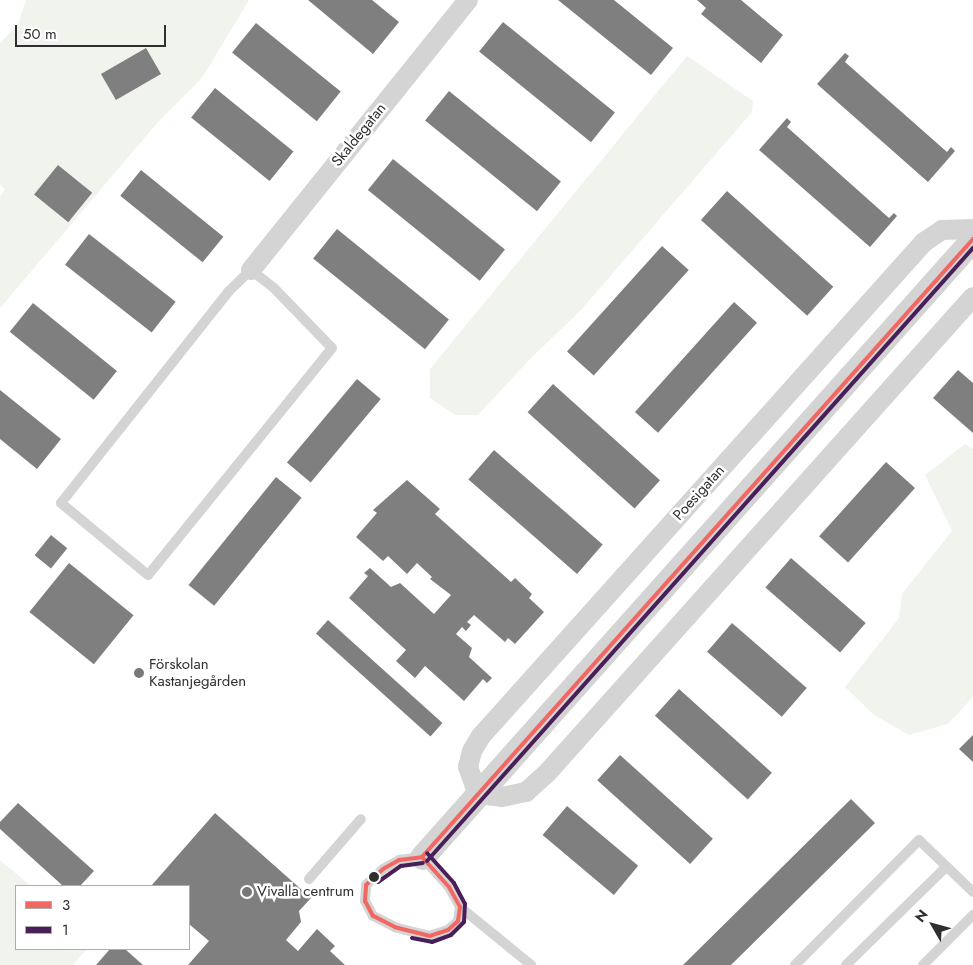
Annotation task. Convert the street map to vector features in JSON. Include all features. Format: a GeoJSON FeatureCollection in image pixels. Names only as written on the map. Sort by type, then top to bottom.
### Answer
{"type":"FeatureCollection","features":[{"type":"Feature","properties":{"kind":"street","name":"Skaldegatan"},"geometry":{"type":"LineString","coordinates":[[251,270],[468,0]]}},
{"type":"Feature","properties":{"kind":"street","name":"Poesigatan"},"geometry":{"type":"LineString","coordinates":[[478,794],[468,767],[472,751],[481,736],[924,242],[942,230],[973,229]]}},
{"type":"Feature","properties":{"kind":"street"},"geometry":{"type":"LineString","coordinates":[[422,857],[973,239]]}},
{"type":"Feature","properties":{"kind":"street"},"geometry":{"type":"LineString","coordinates":[[478,794],[502,797],[526,792],[548,772],[973,297]]}},
{"type":"Feature","properties":{"kind":"lane"},"geometry":{"type":"LineString","coordinates":[[251,270],[274,288],[332,348],[148,575],[61,503],[229,291],[251,270]]}},
{"type":"Feature","properties":{"kind":"lane"},"geometry":{"type":"LineString","coordinates":[[309,880],[361,819]]}},
{"type":"Feature","properties":{"kind":"lane"},"geometry":{"type":"LineString","coordinates":[[795,965],[919,840],[973,892]]}},
{"type":"Feature","properties":{"kind":"lane"},"geometry":{"type":"LineString","coordinates":[[460,907],[458,921],[448,930],[430,936],[395,927],[373,916],[365,901],[366,885],[383,869],[400,860],[422,857],[449,887],[460,907],[530,965]]}},
{"type":"Feature","properties":{"kind":"lane"},"geometry":{"type":"LineString","coordinates":[[846,965],[946,867]]}},
{"type":"Feature","properties":{"kind":"lane"},"geometry":{"type":"LineString","coordinates":[[923,965],[973,915]]}},
{"type":"Feature","properties":{"kind":"shaded area"},"geometry":{"type":"Polygon","coordinates":[[[26,0],[249,0],[202,78],[158,122],[0,308],[0,196],[5,189],[0,185],[0,43],[18,24],[26,0]]]}},
{"type":"Feature","properties":{"kind":"shaded area"},"geometry":{"type":"Polygon","coordinates":[[[687,56],[753,101],[752,112],[581,310],[530,359],[478,415],[455,415],[430,398],[430,369],[687,56]]]}},
{"type":"Feature","properties":{"kind":"shaded area"},"geometry":{"type":"Polygon","coordinates":[[[965,444],[973,449],[973,697],[948,724],[909,735],[874,715],[845,687],[899,618],[902,594],[952,531],[925,475],[965,444]]]}},
{"type":"Feature","properties":{"kind":"shaded area"},"geometry":{"type":"Polygon","coordinates":[[[0,860],[30,885],[15,885],[15,950],[86,950],[73,965],[0,965],[0,860]]]}},
{"type":"Feature","properties":{"kind":"building"},"geometry":{"type":"Polygon","coordinates":[[[308,0],[372,0],[399,22],[373,54],[308,0]]]}},
{"type":"Feature","properties":{"kind":"building"},"geometry":{"type":"Polygon","coordinates":[[[558,0],[614,0],[673,48],[651,75],[558,0]]]}},
{"type":"Feature","properties":{"kind":"building"},"geometry":{"type":"Polygon","coordinates":[[[697,0],[741,0],[783,35],[761,63],[701,14],[706,8],[697,0]]]}},
{"type":"Feature","properties":{"kind":"building"},"geometry":{"type":"Polygon","coordinates":[[[503,22],[615,113],[591,142],[479,52],[503,22]]]}},
{"type":"Feature","properties":{"kind":"building"},"geometry":{"type":"Polygon","coordinates":[[[256,23],[341,92],[317,121],[232,53],[256,23]]]}},
{"type":"Feature","properties":{"kind":"building"},"geometry":{"type":"Polygon","coordinates":[[[146,48],[161,74],[116,100],[101,74],[146,48]]]}},
{"type":"Feature","properties":{"kind":"building"},"geometry":{"type":"Polygon","coordinates":[[[845,53],[849,56],[845,62],[947,152],[951,147],[955,151],[928,182],[817,84],[845,53]]]}},
{"type":"Feature","properties":{"kind":"building"},"geometry":{"type":"Polygon","coordinates":[[[215,88],[293,152],[270,181],[191,118],[215,88]]]}},
{"type":"Feature","properties":{"kind":"building"},"geometry":{"type":"Polygon","coordinates":[[[449,91],[561,182],[537,211],[425,121],[449,91]]]}},
{"type":"Feature","properties":{"kind":"building"},"geometry":{"type":"Polygon","coordinates":[[[787,118],[791,122],[787,127],[889,218],[894,213],[897,216],[870,247],[759,150],[787,118]]]}},
{"type":"Feature","properties":{"kind":"building"},"geometry":{"type":"Polygon","coordinates":[[[393,159],[505,250],[480,281],[368,190],[393,159]]]}},
{"type":"Feature","properties":{"kind":"building"},"geometry":{"type":"Polygon","coordinates":[[[58,165],[92,193],[68,222],[34,195],[58,165]]]}},
{"type":"Feature","properties":{"kind":"building"},"geometry":{"type":"Polygon","coordinates":[[[141,170],[223,237],[203,262],[120,196],[141,170]]]}},
{"type":"Feature","properties":{"kind":"building"},"geometry":{"type":"Polygon","coordinates":[[[727,191],[833,287],[807,316],[701,220],[727,191]]]}},
{"type":"Feature","properties":{"kind":"building"},"geometry":{"type":"Polygon","coordinates":[[[337,229],[449,320],[425,349],[313,259],[337,229]]]}},
{"type":"Feature","properties":{"kind":"building"},"geometry":{"type":"Polygon","coordinates":[[[89,234],[176,302],[152,332],[65,265],[89,234]]]}},
{"type":"Feature","properties":{"kind":"building"},"geometry":{"type":"Polygon","coordinates":[[[662,246],[689,270],[594,376],[567,352],[662,246]]]}},
{"type":"Feature","properties":{"kind":"building"},"geometry":{"type":"Polygon","coordinates":[[[734,302],[757,323],[658,433],[635,412],[734,302]]]}},
{"type":"Feature","properties":{"kind":"building"},"geometry":{"type":"Polygon","coordinates":[[[33,303],[117,371],[94,400],[10,332],[33,303]]]}},
{"type":"Feature","properties":{"kind":"building"},"geometry":{"type":"Polygon","coordinates":[[[958,370],[973,383],[973,433],[933,398],[958,370]]]}},
{"type":"Feature","properties":{"kind":"building"},"geometry":{"type":"Polygon","coordinates":[[[357,379],[381,399],[311,482],[287,462],[357,379]]]}},
{"type":"Feature","properties":{"kind":"building"},"geometry":{"type":"Polygon","coordinates":[[[553,384],[660,480],[635,509],[528,412],[553,384]]]}},
{"type":"Feature","properties":{"kind":"building"},"geometry":{"type":"Polygon","coordinates":[[[0,390],[61,439],[37,469],[0,439],[0,390]]]}},
{"type":"Feature","properties":{"kind":"building"},"geometry":{"type":"Polygon","coordinates":[[[494,450],[603,544],[577,574],[468,479],[494,450]]]}},
{"type":"Feature","properties":{"kind":"building"},"geometry":{"type":"Polygon","coordinates":[[[886,462],[915,488],[848,562],[819,536],[886,462]]]}},
{"type":"Feature","properties":{"kind":"building"},"geometry":{"type":"Polygon","coordinates":[[[276,477],[302,498],[214,606],[189,585],[276,477]]]}},
{"type":"Feature","properties":{"kind":"building"},"geometry":{"type":"Polygon","coordinates":[[[407,480],[440,509],[435,514],[511,582],[515,578],[532,594],[529,598],[544,612],[515,644],[508,638],[505,642],[474,615],[467,622],[471,625],[466,631],[462,627],[456,634],[472,648],[469,657],[492,678],[487,683],[483,679],[464,701],[425,666],[415,678],[396,661],[406,650],[349,598],[368,576],[364,573],[370,568],[391,587],[400,583],[434,614],[451,595],[430,579],[432,577],[417,563],[407,574],[388,556],[383,561],[356,537],[377,513],[373,510],[407,480]]]}},
{"type":"Feature","properties":{"kind":"building"},"geometry":{"type":"Polygon","coordinates":[[[51,535],[67,548],[51,568],[35,555],[51,535]]]}},
{"type":"Feature","properties":{"kind":"building"},"geometry":{"type":"Polygon","coordinates":[[[791,558],[866,623],[840,652],[765,587],[791,558]]]}},
{"type":"Feature","properties":{"kind":"building"},"geometry":{"type":"Polygon","coordinates":[[[69,563],[134,615],[94,664],[29,612],[69,563]]]}},
{"type":"Feature","properties":{"kind":"building"},"geometry":{"type":"Polygon","coordinates":[[[328,620],[442,723],[430,736],[316,633],[328,620]]]}},
{"type":"Feature","properties":{"kind":"building"},"geometry":{"type":"Polygon","coordinates":[[[732,623],[807,688],[782,717],[707,652],[732,623]]]}},
{"type":"Feature","properties":{"kind":"building"},"geometry":{"type":"Polygon","coordinates":[[[679,689],[772,773],[748,799],[655,716],[679,689]]]}},
{"type":"Feature","properties":{"kind":"building"},"geometry":{"type":"Polygon","coordinates":[[[973,735],[973,762],[959,749],[973,735]]]}},
{"type":"Feature","properties":{"kind":"building"},"geometry":{"type":"Polygon","coordinates":[[[620,755],[713,839],[690,864],[597,780],[620,755]]]}},
{"type":"Feature","properties":{"kind":"building"},"geometry":{"type":"Polygon","coordinates":[[[851,799],[875,823],[731,965],[683,965],[851,799]]]}},
{"type":"Feature","properties":{"kind":"building"},"geometry":{"type":"Polygon","coordinates":[[[18,803],[94,871],[81,885],[62,885],[0,829],[0,822],[18,803]]]}},
{"type":"Feature","properties":{"kind":"building"},"geometry":{"type":"Polygon","coordinates":[[[567,806],[638,866],[614,895],[543,835],[567,806]]]}},
{"type":"Feature","properties":{"kind":"building","name":"Vivalla centrum"},"geometry":{"type":"Polygon","coordinates":[[[215,813],[311,898],[299,911],[301,922],[286,940],[298,951],[317,929],[335,946],[330,951],[345,965],[188,965],[209,941],[190,925],[190,885],[152,885],[215,813]]]}},
{"type":"Feature","properties":{"kind":"building"},"geometry":{"type":"Polygon","coordinates":[[[109,950],[126,950],[143,965],[96,965],[109,950]]]}},
{"type":"Feature","properties":{"kind":"transit line","name":"3"},"geometry":{"type":"LineString","coordinates":[[422,857],[973,239]]}},
{"type":"Feature","properties":{"kind":"transit line","name":"1"},"geometry":{"type":"LineString","coordinates":[[427,861],[973,248]]}},
{"type":"Feature","properties":{"kind":"transit line","name":"1"},"geometry":{"type":"LineString","coordinates":[[412,938],[432,942],[451,935],[464,922],[465,904],[454,883],[427,853]]}},
{"type":"Feature","properties":{"kind":"transit line","name":"3"},"geometry":{"type":"LineString","coordinates":[[422,857],[449,887],[460,907],[458,921],[448,930],[430,936],[395,927],[373,916],[365,901],[366,885],[383,869],[399,860],[422,857]]}},
{"type":"Feature","properties":{"kind":"transit line","name":"1"},"geometry":{"type":"LineString","coordinates":[[378,882],[401,866],[423,863]]}},
{"type":"Feature","properties":{"kind":"place","name":"Förskolan Kastanjegården"},"geometry":{"type":"Point","coordinates":[139,673]}},
{"type":"Feature","properties":{"kind":"place","name":"Vivalla centrum"},"geometry":{"type":"Point","coordinates":[247,892]}}]}
